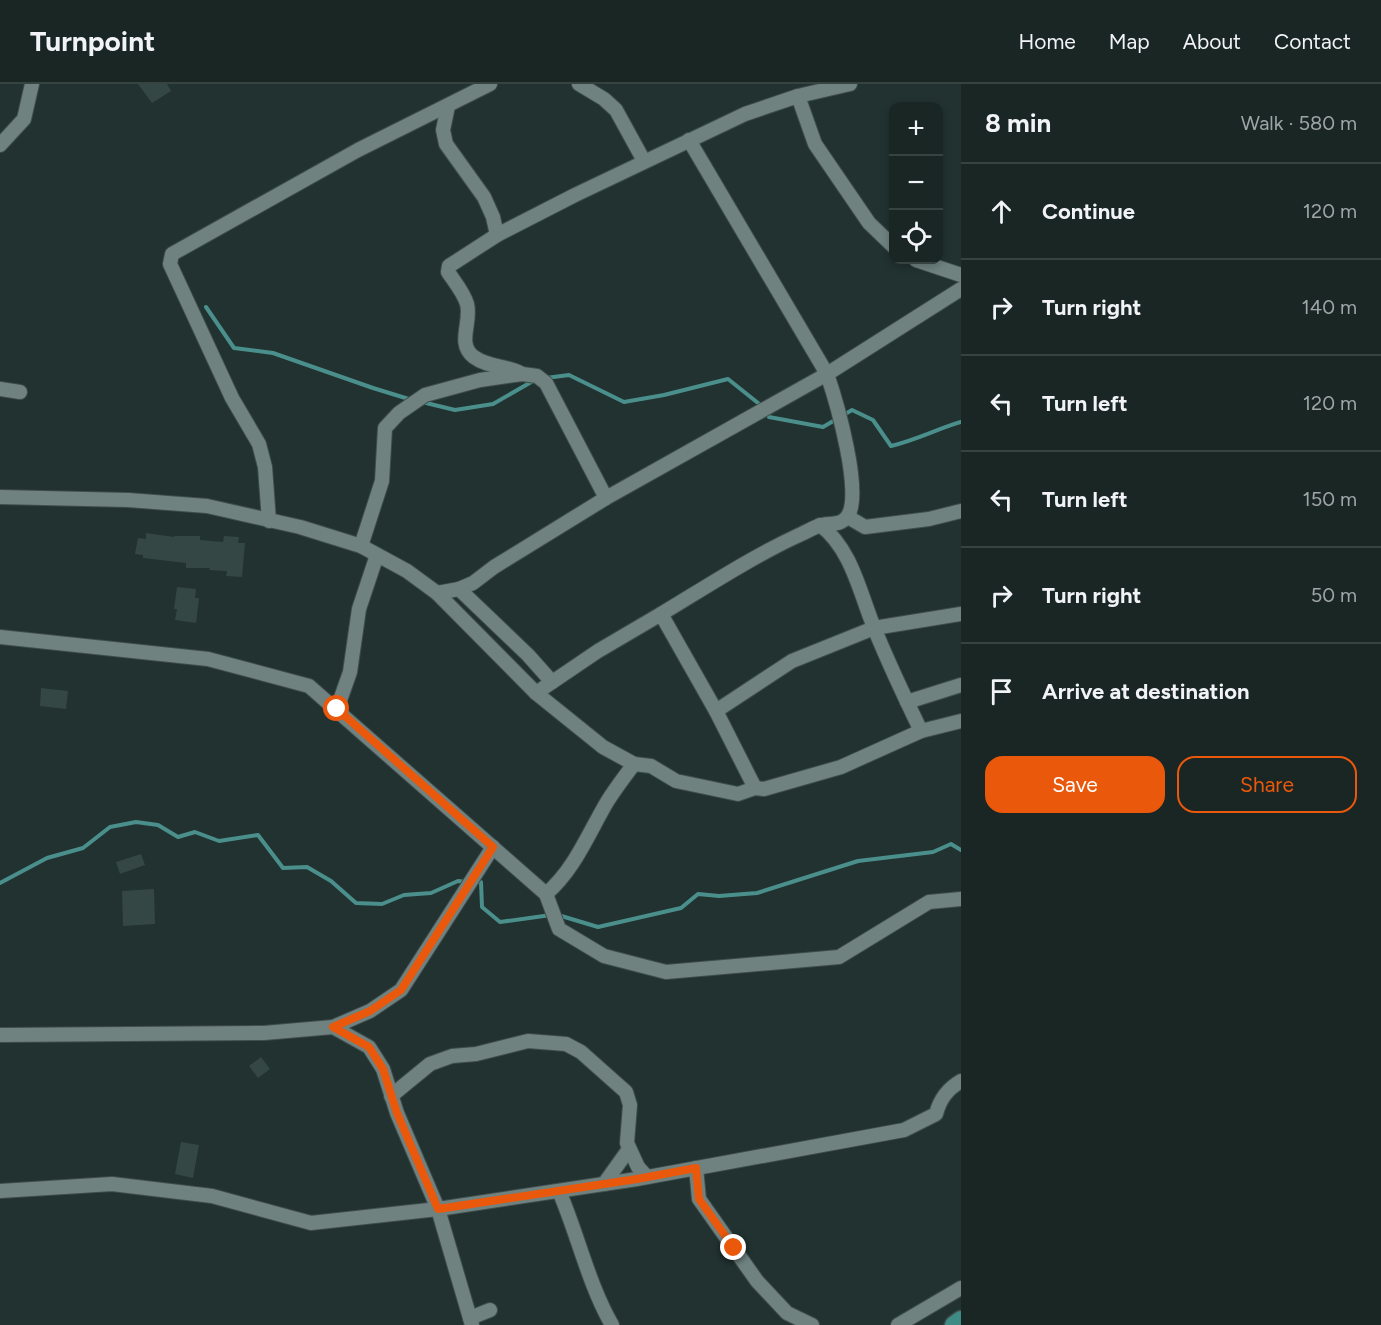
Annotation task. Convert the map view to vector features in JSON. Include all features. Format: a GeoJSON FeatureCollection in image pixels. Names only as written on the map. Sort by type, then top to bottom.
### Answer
{"type":"FeatureCollection","features":[{"type":"Feature","properties":{"kind":"main road"},"geometry":{"type":"LineString","coordinates":[[954,1325],[961,1320]]}},
{"type":"Feature","properties":{"kind":"street"},"geometry":{"type":"LineString","coordinates":[[0,145],[24,119],[32,84]]}},
{"type":"Feature","properties":{"kind":"street"},"geometry":{"type":"LineString","coordinates":[[269,521],[265,467],[259,444],[232,398],[170,264],[172,254],[358,150],[490,84]]}},
{"type":"Feature","properties":{"kind":"street"},"geometry":{"type":"LineString","coordinates":[[579,84],[604,99],[616,110],[644,161]]}},
{"type":"Feature","properties":{"kind":"street"},"geometry":{"type":"LineString","coordinates":[[522,374],[513,369],[487,364],[471,355],[465,346],[465,332],[469,316],[467,302],[448,272],[449,266],[497,235],[644,161],[745,114],[798,96],[850,84]]}},
{"type":"Feature","properties":{"kind":"street"},"geometry":{"type":"LineString","coordinates":[[798,96],[816,144],[869,223],[889,242]]}},
{"type":"Feature","properties":{"kind":"street"},"geometry":{"type":"LineString","coordinates":[[448,106],[443,130],[446,144],[484,197],[493,217],[497,235]]}},
{"type":"Feature","properties":{"kind":"street"},"geometry":{"type":"LineString","coordinates":[[537,693],[552,681],[764,551],[820,525],[839,524],[848,517],[854,501],[841,417],[827,374],[689,140]]}},
{"type":"Feature","properties":{"kind":"street"},"geometry":{"type":"LineString","coordinates":[[928,264],[961,275]]}},
{"type":"Feature","properties":{"kind":"street"},"geometry":{"type":"LineString","coordinates":[[437,593],[473,584],[494,567],[606,498],[827,374],[961,289]]}},
{"type":"Feature","properties":{"kind":"street"},"geometry":{"type":"LineString","coordinates":[[361,546],[382,481],[385,428],[399,413],[425,395],[480,380],[522,374],[537,375],[546,383],[606,498]]}},
{"type":"Feature","properties":{"kind":"street"},"geometry":{"type":"LineString","coordinates":[[0,389],[20,392]]}},
{"type":"Feature","properties":{"kind":"street"},"geometry":{"type":"LineString","coordinates":[[0,497],[128,500],[207,506],[300,527],[361,546],[407,571],[437,593],[537,693],[603,747],[634,764],[651,766],[676,781],[721,792],[738,794],[755,788],[764,789],[841,767],[921,731],[961,722]]}},
{"type":"Feature","properties":{"kind":"street"},"geometry":{"type":"LineString","coordinates":[[848,517],[865,527],[929,519],[961,511]]}},
{"type":"Feature","properties":{"kind":"street"},"geometry":{"type":"LineString","coordinates":[[820,525],[832,534],[853,570],[874,628],[921,731]]}},
{"type":"Feature","properties":{"kind":"street"},"geometry":{"type":"LineString","coordinates":[[337,709],[350,672],[360,609],[377,555]]}},
{"type":"Feature","properties":{"kind":"street"},"geometry":{"type":"LineString","coordinates":[[459,589],[552,681]]}},
{"type":"Feature","properties":{"kind":"street"},"geometry":{"type":"LineString","coordinates":[[661,614],[716,711],[755,788]]}},
{"type":"Feature","properties":{"kind":"street"},"geometry":{"type":"LineString","coordinates":[[716,711],[792,661],[874,628],[961,614]]}},
{"type":"Feature","properties":{"kind":"street"},"geometry":{"type":"LineString","coordinates":[[0,638],[208,659],[309,686],[546,894],[559,929],[604,956],[666,972],[838,957],[929,902],[961,898]]}},
{"type":"Feature","properties":{"kind":"street"},"geometry":{"type":"LineString","coordinates":[[907,702],[961,685]]}},
{"type":"Feature","properties":{"kind":"street"},"geometry":{"type":"LineString","coordinates":[[546,894],[560,882],[577,858],[608,802],[634,764]]}},
{"type":"Feature","properties":{"kind":"street"},"geometry":{"type":"LineString","coordinates":[[0,1035],[264,1033],[333,1027],[370,1011],[401,990],[493,847]]}},
{"type":"Feature","properties":{"kind":"street"},"geometry":{"type":"LineString","coordinates":[[333,1027],[369,1047],[383,1069],[391,1096],[438,1209],[471,1322],[490,1310]]}},
{"type":"Feature","properties":{"kind":"street"},"geometry":{"type":"LineString","coordinates":[[391,1096],[430,1064],[452,1056],[476,1054],[528,1041],[566,1044],[581,1052],[626,1092],[630,1105],[627,1143],[638,1167],[647,1177]]}},
{"type":"Feature","properties":{"kind":"street"},"geometry":{"type":"LineString","coordinates":[[0,1191],[112,1184],[212,1196],[311,1223],[438,1209],[647,1177],[904,1130],[936,1113],[940,1099],[961,1081]]}},
{"type":"Feature","properties":{"kind":"street"},"geometry":{"type":"LineString","coordinates":[[604,1184],[629,1149]]}},
{"type":"Feature","properties":{"kind":"street"},"geometry":{"type":"LineString","coordinates":[[696,1168],[699,1199],[757,1281],[787,1313],[812,1325]]}},
{"type":"Feature","properties":{"kind":"street"},"geometry":{"type":"LineString","coordinates":[[559,1191],[589,1276],[612,1325]]}},
{"type":"Feature","properties":{"kind":"street"},"geometry":{"type":"LineString","coordinates":[[898,1325],[961,1288]]}},
{"type":"Feature","properties":{"kind":"building"},"geometry":{"type":"Polygon","coordinates":[[[138,84],[167,84],[171,91],[152,103],[138,84]]]}},
{"type":"Feature","properties":{"kind":"building"},"geometry":{"type":"Polygon","coordinates":[[[146,533],[174,537],[200,536],[200,540],[223,542],[224,536],[239,537],[238,543],[245,543],[242,577],[226,576],[227,571],[209,570],[210,568],[186,568],[186,563],[143,558],[143,555],[135,554],[138,538],[146,539],[146,533]]]}},
{"type":"Feature","properties":{"kind":"building"},"geometry":{"type":"Polygon","coordinates":[[[177,587],[196,589],[195,598],[199,598],[196,623],[175,620],[177,587]]]}},
{"type":"Feature","properties":{"kind":"building"},"geometry":{"type":"Polygon","coordinates":[[[41,688],[68,691],[66,709],[40,706],[41,688]]]}},
{"type":"Feature","properties":{"kind":"building"},"geometry":{"type":"Polygon","coordinates":[[[141,854],[145,865],[120,874],[116,862],[141,854]]]}},
{"type":"Feature","properties":{"kind":"building"},"geometry":{"type":"Polygon","coordinates":[[[154,889],[155,924],[123,926],[122,891],[154,889]]]}},
{"type":"Feature","properties":{"kind":"building"},"geometry":{"type":"Polygon","coordinates":[[[261,1057],[270,1069],[258,1078],[249,1066],[261,1057]]]}},
{"type":"Feature","properties":{"kind":"building"},"geometry":{"type":"Polygon","coordinates":[[[181,1142],[199,1145],[193,1178],[175,1174],[181,1142]]]}},
{"type":"Feature","properties":{"kind":"waterway"},"geometry":{"type":"LineString","coordinates":[[206,307],[234,348],[273,353],[412,400]]}},
{"type":"Feature","properties":{"kind":"waterway"},"geometry":{"type":"LineString","coordinates":[[546,378],[569,375],[624,402],[664,395],[728,379],[763,407]]}},
{"type":"Feature","properties":{"kind":"waterway"},"geometry":{"type":"LineString","coordinates":[[422,402],[455,410],[493,404],[533,381]]}},
{"type":"Feature","properties":{"kind":"waterway"},"geometry":{"type":"LineString","coordinates":[[767,413],[769,417],[823,427],[852,410],[873,420],[891,446],[961,422]]}},
{"type":"Feature","properties":{"kind":"waterway"},"geometry":{"type":"LineString","coordinates":[[0,883],[47,858],[83,848],[110,827],[136,822],[158,825],[178,837],[195,832],[219,841],[258,835],[283,868],[307,867],[331,881],[356,903],[382,904],[404,895],[431,893],[458,881],[467,882]]}},
{"type":"Feature","properties":{"kind":"waterway"},"geometry":{"type":"LineString","coordinates":[[558,915],[598,927],[681,908],[698,894],[719,896],[757,893],[858,861],[933,852],[951,844],[961,850]]}},
{"type":"Feature","properties":{"kind":"waterway"},"geometry":{"type":"LineString","coordinates":[[474,882],[481,882],[482,907],[500,922],[551,915]]}},
{"type":"Feature","properties":{"kind":"route"},"geometry":{"type":"LineString","coordinates":[[337,709],[493,847],[401,990],[370,1011],[333,1027],[369,1047],[383,1069],[397,1113],[438,1209],[696,1168],[699,1199],[734,1248]]}}]}
